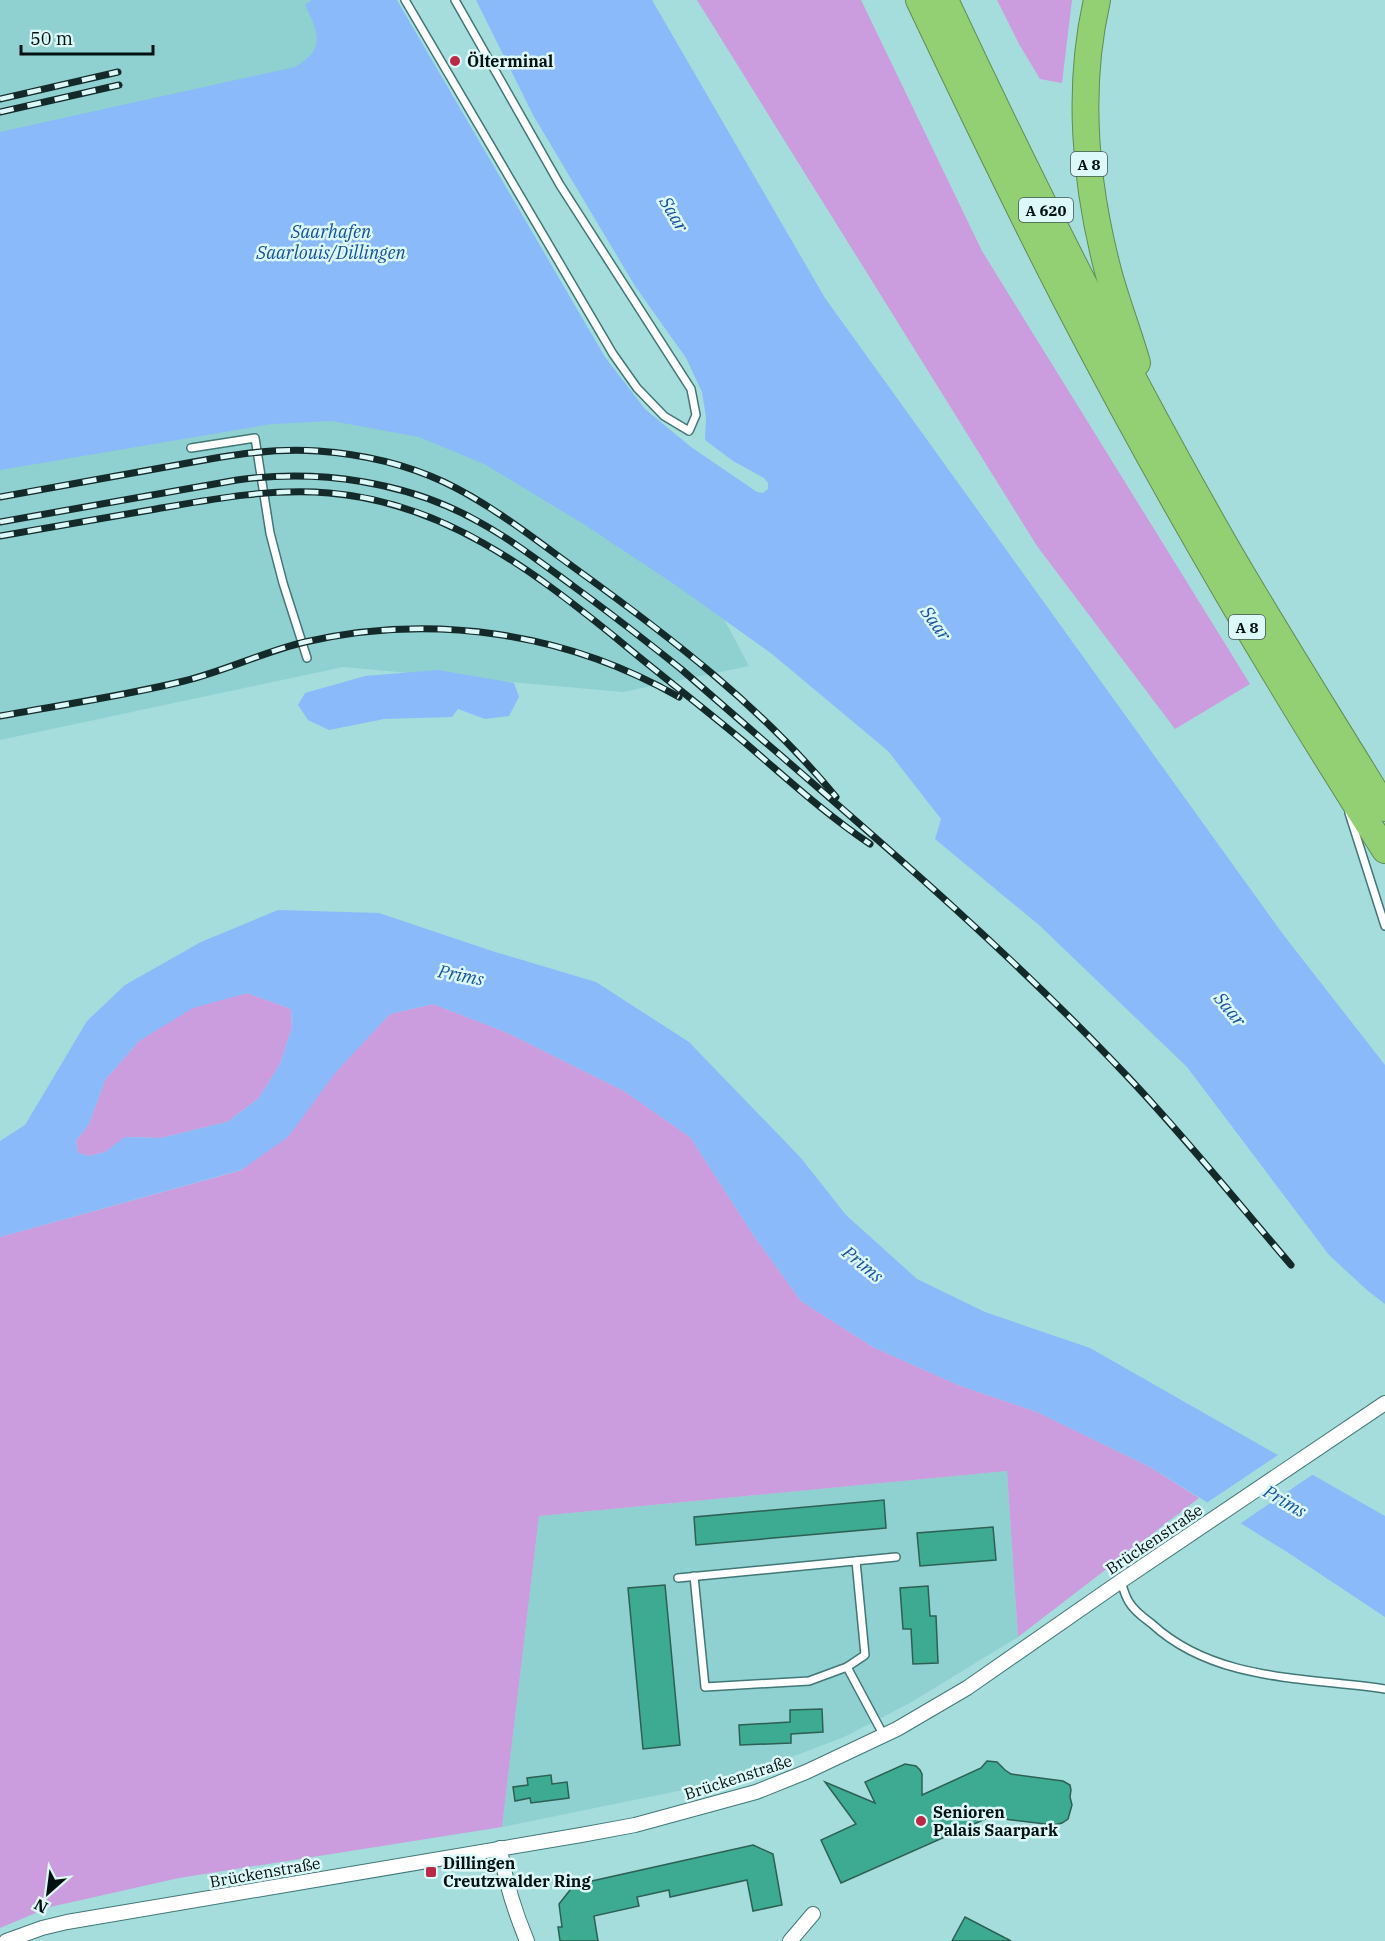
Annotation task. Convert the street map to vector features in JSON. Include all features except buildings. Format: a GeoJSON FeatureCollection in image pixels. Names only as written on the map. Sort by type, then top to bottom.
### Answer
{"type":"FeatureCollection","features":[{"type":"Feature","properties":{"kind":"highway","name":"A 8"},"geometry":{"type":"LineString","coordinates":[[919,0],[1037,243],[1118,398],[1203,553],[1276,677],[1385,850]]}},
{"type":"Feature","properties":{"kind":"highway","name":"A 620"},"geometry":{"type":"LineString","coordinates":[[945,0],[1088,294],[1154,417]]}},
{"type":"Feature","properties":{"kind":"highway","name":"A 8"},"geometry":{"type":"LineString","coordinates":[[1097,0],[1087,68],[1090,177],[1097,222],[1108,268],[1154,417],[1226,547],[1385,808]]}},
{"type":"Feature","properties":{"kind":"street","name":"Brückenstraße"},"geometry":{"type":"LineString","coordinates":[[6,1941],[67,1922],[635,1825],[756,1792],[884,1736],[967,1688],[1194,1531],[1385,1403]]}},
{"type":"Feature","properties":{"kind":"street"},"geometry":{"type":"LineString","coordinates":[[500,1848],[512,1905],[526,1941]]}},
{"type":"Feature","properties":{"kind":"street"},"geometry":{"type":"LineString","coordinates":[[790,1941],[813,1914]]}},
{"type":"Feature","properties":{"kind":"lane"},"geometry":{"type":"LineString","coordinates":[[405,0],[613,354],[637,388],[664,416],[689,431],[696,415],[691,389],[560,185],[455,0]]}},
{"type":"Feature","properties":{"kind":"lane"},"geometry":{"type":"LineString","coordinates":[[191,448],[255,438],[270,533],[307,658]]}},
{"type":"Feature","properties":{"kind":"lane"},"geometry":{"type":"LineString","coordinates":[[1338,776],[1385,926]]}},
{"type":"Feature","properties":{"kind":"lane"},"geometry":{"type":"LineString","coordinates":[[678,1578],[896,1557]]}},
{"type":"Feature","properties":{"kind":"lane"},"geometry":{"type":"LineString","coordinates":[[694,1576],[705,1687],[809,1681],[847,1667],[866,1655],[856,1561]]}},
{"type":"Feature","properties":{"kind":"lane"},"geometry":{"type":"LineString","coordinates":[[1121,1581],[1132,1606],[1164,1635],[1201,1656],[1238,1669],[1278,1677],[1385,1689]]}},
{"type":"Feature","properties":{"kind":"lane"},"geometry":{"type":"LineString","coordinates":[[847,1667],[884,1736]]}},
{"type":"Feature","properties":{"kind":"shaded area","name":"Saarhafen Saarlouis/Dillingen"},"geometry":{"type":"Polygon","coordinates":[[[0,0],[394,0],[749,666],[623,692],[343,667],[0,740],[0,0]]]}},
{"type":"Feature","properties":{"kind":"shaded area"},"geometry":{"type":"Polygon","coordinates":[[[697,0],[861,0],[982,251],[1250,684],[1175,729],[1037,546],[697,0]]]}},
{"type":"Feature","properties":{"kind":"shaded area"},"geometry":{"type":"Polygon","coordinates":[[[997,0],[1072,0],[1062,83],[1040,79],[997,0]]]}},
{"type":"Feature","properties":{"kind":"shaded area"},"geometry":{"type":"Polygon","coordinates":[[[247,993],[291,1009],[292,1027],[280,1064],[259,1098],[227,1122],[161,1138],[126,1137],[105,1152],[89,1156],[78,1153],[76,1141],[89,1124],[105,1080],[139,1041],[193,1007],[247,993]]]}},
{"type":"Feature","properties":{"kind":"shaded area"},"geometry":{"type":"Polygon","coordinates":[[[433,1004],[508,1033],[624,1091],[690,1137],[754,1236],[801,1301],[873,1347],[958,1385],[1037,1412],[1150,1467],[1199,1498],[1018,1637],[1007,1471],[539,1516],[502,1827],[179,1878],[50,1907],[0,1928],[0,1237],[242,1170],[390,1014],[433,1004]]]}},
{"type":"Feature","properties":{"kind":"shaded area"},"geometry":{"type":"Polygon","coordinates":[[[1007,1471],[1018,1637],[910,1703],[844,1737],[768,1766],[688,1789],[502,1827],[539,1516],[1007,1471]]]}},
{"type":"Feature","properties":{"kind":"water","name":"Saar"},"geometry":{"type":"Polygon","coordinates":[[[312,0],[397,0],[605,357],[645,409],[691,447],[757,492],[763,493],[768,489],[768,483],[764,478],[733,461],[705,440],[706,417],[702,392],[686,358],[635,286],[533,115],[476,0],[652,0],[825,298],[1282,933],[1385,1065],[1385,1304],[1329,1255],[1187,1067],[1039,925],[935,839],[941,819],[888,751],[772,654],[677,586],[585,525],[486,465],[419,437],[332,421],[272,424],[0,470],[0,132],[295,67],[312,54],[317,40],[314,24],[305,5],[312,0]]]}},
{"type":"Feature","properties":{"kind":"water"},"geometry":{"type":"Polygon","coordinates":[[[438,670],[514,683],[519,697],[509,716],[485,719],[458,709],[452,717],[384,719],[329,730],[308,720],[298,705],[305,693],[365,676],[438,670]]]}},
{"type":"Feature","properties":{"kind":"water","name":"Prims"},"geometry":{"type":"Polygon","coordinates":[[[278,910],[379,913],[492,951],[596,982],[689,1042],[801,1158],[846,1215],[917,1279],[985,1312],[1090,1348],[1385,1516],[1385,1617],[1287,1552],[1150,1467],[1037,1412],[958,1385],[873,1347],[801,1301],[754,1236],[690,1137],[624,1091],[508,1033],[433,1004],[390,1014],[336,1072],[288,1137],[241,1170],[0,1237],[0,1141],[25,1125],[87,1021],[125,985],[201,942],[278,910]],[[247,993],[193,1008],[139,1041],[105,1080],[89,1124],[76,1141],[78,1153],[89,1156],[105,1152],[125,1137],[161,1138],[227,1122],[259,1098],[280,1064],[292,1027],[291,1009],[247,993]]]}},
{"type":"Feature","properties":{"kind":"pier"},"geometry":{"type":"Polygon","coordinates":[[[1281,1453],[1315,1473],[1238,1525],[1205,1504],[1281,1453]]]}},
{"type":"Feature","properties":{"kind":"railway"},"geometry":{"type":"LineString","coordinates":[[0,99],[118,72]]}},
{"type":"Feature","properties":{"kind":"railway"},"geometry":{"type":"LineString","coordinates":[[0,112],[119,85]]}},
{"type":"Feature","properties":{"kind":"railway"},"geometry":{"type":"LineString","coordinates":[[0,497],[261,452],[318,451],[382,461],[414,470],[444,482],[496,511],[646,620],[746,703],[808,764],[836,797]]}},
{"type":"Feature","properties":{"kind":"railway"},"geometry":{"type":"LineString","coordinates":[[0,522],[237,480],[299,476],[330,478],[392,488],[451,508],[479,522],[527,552],[681,669],[965,918],[1127,1076],[1291,1265]]}},
{"type":"Feature","properties":{"kind":"railway"},"geometry":{"type":"LineString","coordinates":[[0,536],[264,493],[329,493],[370,499],[410,510],[447,525],[518,564],[584,612],[821,807],[870,844]]}},
{"type":"Feature","properties":{"kind":"railway"},"geometry":{"type":"LineString","coordinates":[[0,716],[115,696],[184,681],[305,642],[353,633],[401,629],[497,634],[544,643],[590,657],[635,675],[679,697]]}},
{"type":"Feature","properties":{"kind":"place","name":"Ölterminal"},"geometry":{"type":"Point","coordinates":[455,61]}},
{"type":"Feature","properties":{"kind":"place","name":"Senioren Palais Saarpark"},"geometry":{"type":"Point","coordinates":[921,1821]}},
{"type":"Feature","properties":{"kind":"place","name":"Dillingen Creutzwalder Ring"},"geometry":{"type":"Point","coordinates":[431,1872]}}]}
